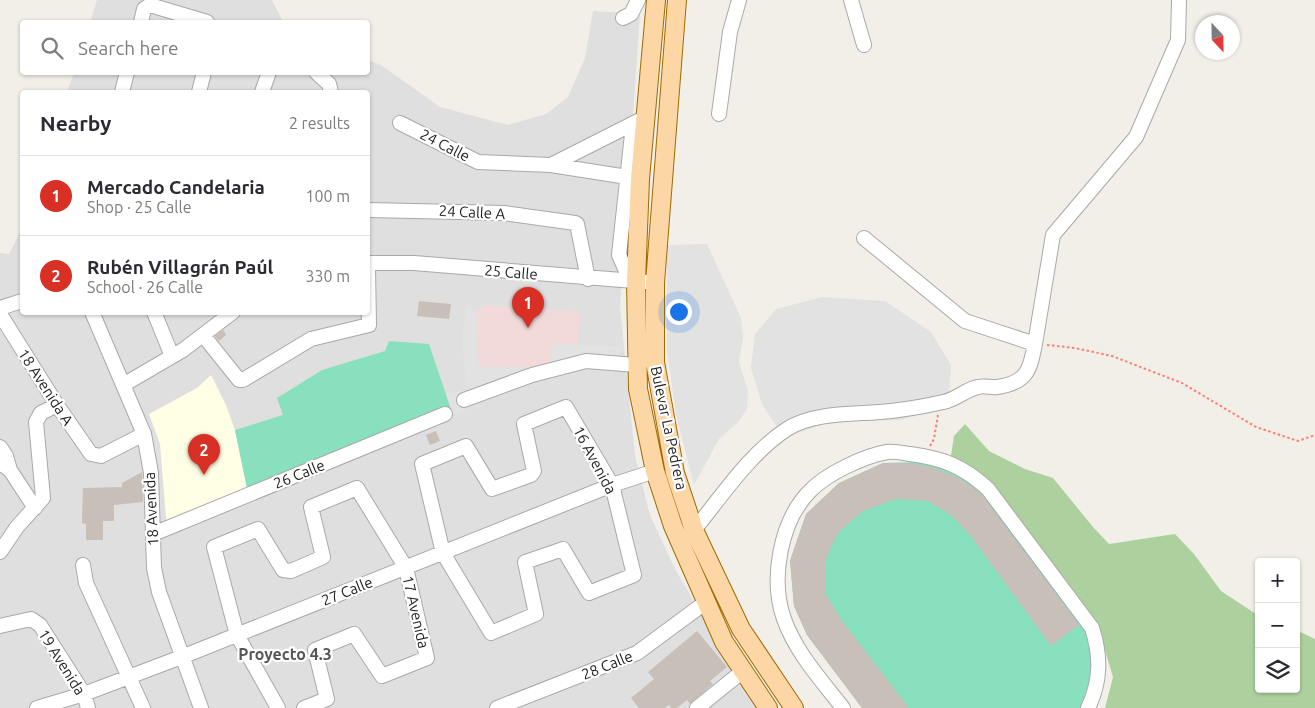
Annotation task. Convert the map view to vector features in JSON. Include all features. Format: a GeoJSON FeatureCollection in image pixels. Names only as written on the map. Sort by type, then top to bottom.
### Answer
{"type":"FeatureCollection","features":[{"type":"Feature","properties":{"kind":"main road","name":"Bulevar La Pedrera"},"geometry":{"type":"LineString","coordinates":[[656,0],[645,117],[633,178],[638,389],[655,471],[673,526],[724,642],[768,708]]}},
{"type":"Feature","properties":{"kind":"main road","name":"Bulevar La Pedrera"},"geometry":{"type":"LineString","coordinates":[[678,0],[655,283],[655,362],[676,473],[694,530],[741,629],[794,708]]}},
{"type":"Feature","properties":{"kind":"street"},"geometry":{"type":"LineString","coordinates":[[623,18],[631,14],[638,0]]}},
{"type":"Feature","properties":{"kind":"street"},"geometry":{"type":"LineString","coordinates":[[719,114],[730,32],[739,0]]}},
{"type":"Feature","properties":{"kind":"street"},"geometry":{"type":"LineString","coordinates":[[851,0],[864,45]]}},
{"type":"Feature","properties":{"kind":"street"},"geometry":{"type":"LineString","coordinates":[[694,530],[756,456],[786,429],[799,423],[841,414],[891,411],[940,403],[978,387],[997,387],[1020,380],[1027,375],[1031,368],[1053,235],[1136,137],[1178,40],[1179,0]]}},
{"type":"Feature","properties":{"kind":"street"},"geometry":{"type":"LineString","coordinates":[[141,20],[144,9],[150,5],[200,20]]}},
{"type":"Feature","properties":{"kind":"street"},"geometry":{"type":"LineString","coordinates":[[122,90],[126,75]]}},
{"type":"Feature","properties":{"kind":"street"},"geometry":{"type":"LineString","coordinates":[[200,90],[203,75]]}},
{"type":"Feature","properties":{"kind":"street"},"geometry":{"type":"LineString","coordinates":[[263,90],[268,75]]}},
{"type":"Feature","properties":{"kind":"street"},"geometry":{"type":"LineString","coordinates":[[320,75],[328,81],[330,90]]}},
{"type":"Feature","properties":{"kind":"street","name":"24 Calle"},"geometry":{"type":"LineString","coordinates":[[551,165],[645,117]]}},
{"type":"Feature","properties":{"kind":"street","name":"24 Calle"},"geometry":{"type":"LineString","coordinates":[[400,123],[478,162],[551,165],[633,178]]}},
{"type":"Feature","properties":{"kind":"street","name":"24 Calle A"},"geometry":{"type":"LineString","coordinates":[[370,210],[504,213],[575,223],[577,224],[588,279]]}},
{"type":"Feature","properties":{"kind":"street"},"geometry":{"type":"LineString","coordinates":[[864,238],[965,321],[1035,344]]}},
{"type":"Feature","properties":{"kind":"street","name":"25 Calle"},"geometry":{"type":"LineString","coordinates":[[370,263],[414,263],[588,279],[655,283]]}},
{"type":"Feature","properties":{"kind":"street"},"geometry":{"type":"LineString","coordinates":[[0,308],[20,302]]}},
{"type":"Feature","properties":{"kind":"street","name":"18 Avenida A"},"geometry":{"type":"LineString","coordinates":[[0,314],[57,406],[89,452],[96,456],[104,455],[144,434]]}},
{"type":"Feature","properties":{"kind":"street","name":"18 Avenida"},"geometry":{"type":"LineString","coordinates":[[93,315],[144,434],[151,473],[154,568],[159,592],[184,656],[201,708]]}},
{"type":"Feature","properties":{"kind":"street"},"geometry":{"type":"LineString","coordinates":[[155,315],[172,356]]}},
{"type":"Feature","properties":{"kind":"street"},"geometry":{"type":"LineString","coordinates":[[123,385],[172,356],[229,315]]}},
{"type":"Feature","properties":{"kind":"street"},"geometry":{"type":"LineString","coordinates":[[203,335],[241,381],[312,339],[369,325],[369,315]]}},
{"type":"Feature","properties":{"kind":"street"},"geometry":{"type":"LineString","coordinates":[[464,400],[532,375],[586,361],[636,365]]}},
{"type":"Feature","properties":{"kind":"street"},"geometry":{"type":"LineString","coordinates":[[0,552],[16,527],[42,501],[44,495],[36,422],[42,413],[57,406]]}},
{"type":"Feature","properties":{"kind":"street","name":"16 Avenida"},"geometry":{"type":"LineString","coordinates":[[565,407],[612,485],[634,574],[590,593],[562,549],[524,562],[536,614],[491,633],[443,552],[422,464],[466,446],[492,489],[533,474],[524,424],[565,407]]}},
{"type":"Feature","properties":{"kind":"street","name":"26 Calle"},"geometry":{"type":"LineString","coordinates":[[153,534],[446,414]]}},
{"type":"Feature","properties":{"kind":"street"},"geometry":{"type":"LineString","coordinates":[[0,447],[6,456],[5,466],[34,508]]}},
{"type":"Feature","properties":{"kind":"street"},"geometry":{"type":"LineString","coordinates":[[842,708],[802,655],[784,619],[778,582],[780,548],[790,520],[810,490],[843,468],[888,452],[940,459],[970,472],[988,489],[1092,628],[1099,649],[1097,678],[1094,694],[1088,708]]}},
{"type":"Feature","properties":{"kind":"street","name":"27 Calle"},"geometry":{"type":"LineString","coordinates":[[37,708],[84,694],[184,656],[612,485],[655,471]]}},
{"type":"Feature","properties":{"kind":"street","name":"17 Avenida"},"geometry":{"type":"LineString","coordinates":[[236,635],[215,546],[258,529],[283,570],[291,571],[322,558],[324,554],[311,507],[357,488],[406,568],[427,658],[382,676],[354,634],[315,650],[328,699],[304,708]]}},
{"type":"Feature","properties":{"kind":"street"},"geometry":{"type":"LineString","coordinates":[[83,565],[86,583],[143,708]]}},
{"type":"Feature","properties":{"kind":"street","name":"28 Calle"},"geometry":{"type":"LineString","coordinates":[[497,708],[512,705],[637,653],[706,602]]}},
{"type":"Feature","properties":{"kind":"street","name":"19 Avenida"},"geometry":{"type":"LineString","coordinates":[[0,626],[31,619],[40,625],[84,694],[88,708]]}},
{"type":"Feature","properties":{"kind":"street"},"geometry":{"type":"LineString","coordinates":[[236,635],[278,708]]}},
{"type":"Feature","properties":{"kind":"street"},"geometry":{"type":"LineString","coordinates":[[697,708],[744,671]]}},
{"type":"Feature","properties":{"kind":"path"},"geometry":{"type":"LineString","coordinates":[[1035,344],[1075,348],[1112,356],[1182,383],[1256,427],[1298,441],[1315,435]]}},
{"type":"Feature","properties":{"kind":"path"},"geometry":{"type":"LineString","coordinates":[[924,456],[934,439],[940,403]]}},
{"type":"Feature","properties":{"kind":"shaded area"},"geometry":{"type":"Polygon","coordinates":[[[97,0],[272,0],[282,20],[91,20],[97,0]]]}},
{"type":"Feature","properties":{"kind":"shaded area"},"geometry":{"type":"Polygon","coordinates":[[[593,11],[640,14],[620,306],[635,456],[650,515],[675,569],[757,708],[0,708],[0,253],[9,254],[20,232],[20,315],[370,315],[370,90],[68,90],[73,75],[370,75],[370,61],[381,65],[440,107],[508,125],[546,114],[568,97],[585,58],[593,11]]]}},
{"type":"Feature","properties":{"kind":"shaded area"},"geometry":{"type":"Polygon","coordinates":[[[707,244],[741,318],[743,337],[739,362],[748,390],[747,409],[738,422],[719,439],[694,485],[676,415],[667,351],[667,245],[707,244]]]}},
{"type":"Feature","properties":{"kind":"shaded area"},"geometry":{"type":"Polygon","coordinates":[[[822,297],[885,301],[931,332],[951,365],[949,394],[942,408],[901,420],[833,421],[789,436],[777,427],[762,404],[751,368],[755,334],[776,309],[822,297]]]}},
{"type":"Feature","properties":{"kind":"shaded area"},"geometry":{"type":"Polygon","coordinates":[[[466,305],[476,309],[477,362],[479,367],[550,367],[551,344],[621,346],[619,373],[597,367],[564,371],[508,390],[453,415],[446,394],[467,390],[462,343],[466,305]]]}},
{"type":"Feature","properties":{"kind":"shaded area"},"geometry":{"type":"Polygon","coordinates":[[[483,305],[581,312],[577,345],[551,344],[550,367],[479,367],[476,309],[481,309],[483,305]]]}},
{"type":"Feature","properties":{"kind":"shaded area"},"geometry":{"type":"Polygon","coordinates":[[[211,375],[226,405],[235,430],[249,498],[167,529],[160,444],[149,414],[197,388],[211,375]]]}},
{"type":"Feature","properties":{"kind":"green space"},"geometry":{"type":"Polygon","coordinates":[[[389,341],[429,344],[453,415],[249,498],[235,430],[283,415],[277,398],[322,370],[385,351],[389,341]]]}},
{"type":"Feature","properties":{"kind":"green space"},"geometry":{"type":"Polygon","coordinates":[[[965,424],[989,451],[1025,469],[1053,478],[1109,544],[1175,534],[1194,554],[1221,591],[1255,613],[1255,693],[1300,693],[1300,632],[1315,639],[1315,708],[1105,708],[1113,677],[1103,644],[949,469],[954,436],[965,424]]]}},
{"type":"Feature","properties":{"kind":"green space"},"geometry":{"type":"Polygon","coordinates":[[[917,462],[949,469],[981,488],[1082,622],[1092,653],[1090,681],[1080,708],[862,708],[807,635],[794,606],[790,561],[806,514],[839,483],[883,463],[917,462]]]}},
{"type":"Feature","properties":{"kind":"building"},"geometry":{"type":"Polygon","coordinates":[[[419,301],[451,304],[449,319],[417,316],[419,301]]]}},
{"type":"Feature","properties":{"kind":"building"},"geometry":{"type":"Polygon","coordinates":[[[223,330],[226,335],[219,341],[215,336],[223,330]]]}},
{"type":"Feature","properties":{"kind":"building"},"geometry":{"type":"Polygon","coordinates":[[[436,431],[440,441],[430,445],[426,435],[436,431]]]}},
{"type":"Feature","properties":{"kind":"building"},"geometry":{"type":"Polygon","coordinates":[[[883,463],[909,463],[931,467],[957,477],[974,488],[982,495],[1079,625],[1051,646],[970,535],[952,516],[928,501],[896,499],[861,512],[837,534],[825,561],[826,595],[842,621],[909,708],[862,708],[807,635],[794,606],[790,561],[806,514],[839,483],[883,463]]]}},
{"type":"Feature","properties":{"kind":"building"},"geometry":{"type":"Polygon","coordinates":[[[142,472],[143,502],[114,505],[114,521],[103,521],[103,540],[86,540],[86,524],[82,523],[83,488],[122,487],[122,483],[142,472]]]}},
{"type":"Feature","properties":{"kind":"building"},"geometry":{"type":"Polygon","coordinates":[[[697,631],[727,667],[710,681],[713,684],[690,704],[687,700],[677,708],[671,708],[669,705],[665,708],[639,708],[631,698],[654,679],[648,672],[697,631]]]}},
{"type":"Feature","properties":{"kind":"place","name":"Mercado Candelaria"},"geometry":{"type":"Point","coordinates":[528,328]}},
{"type":"Feature","properties":{"kind":"place","name":"Rubén Villagrán Paúl"},"geometry":{"type":"Point","coordinates":[204,475]}},
{"type":"Feature","properties":{"kind":"district","name":"Proyecto 4.3"},"geometry":{"type":"Point","coordinates":[285,654]}}]}
